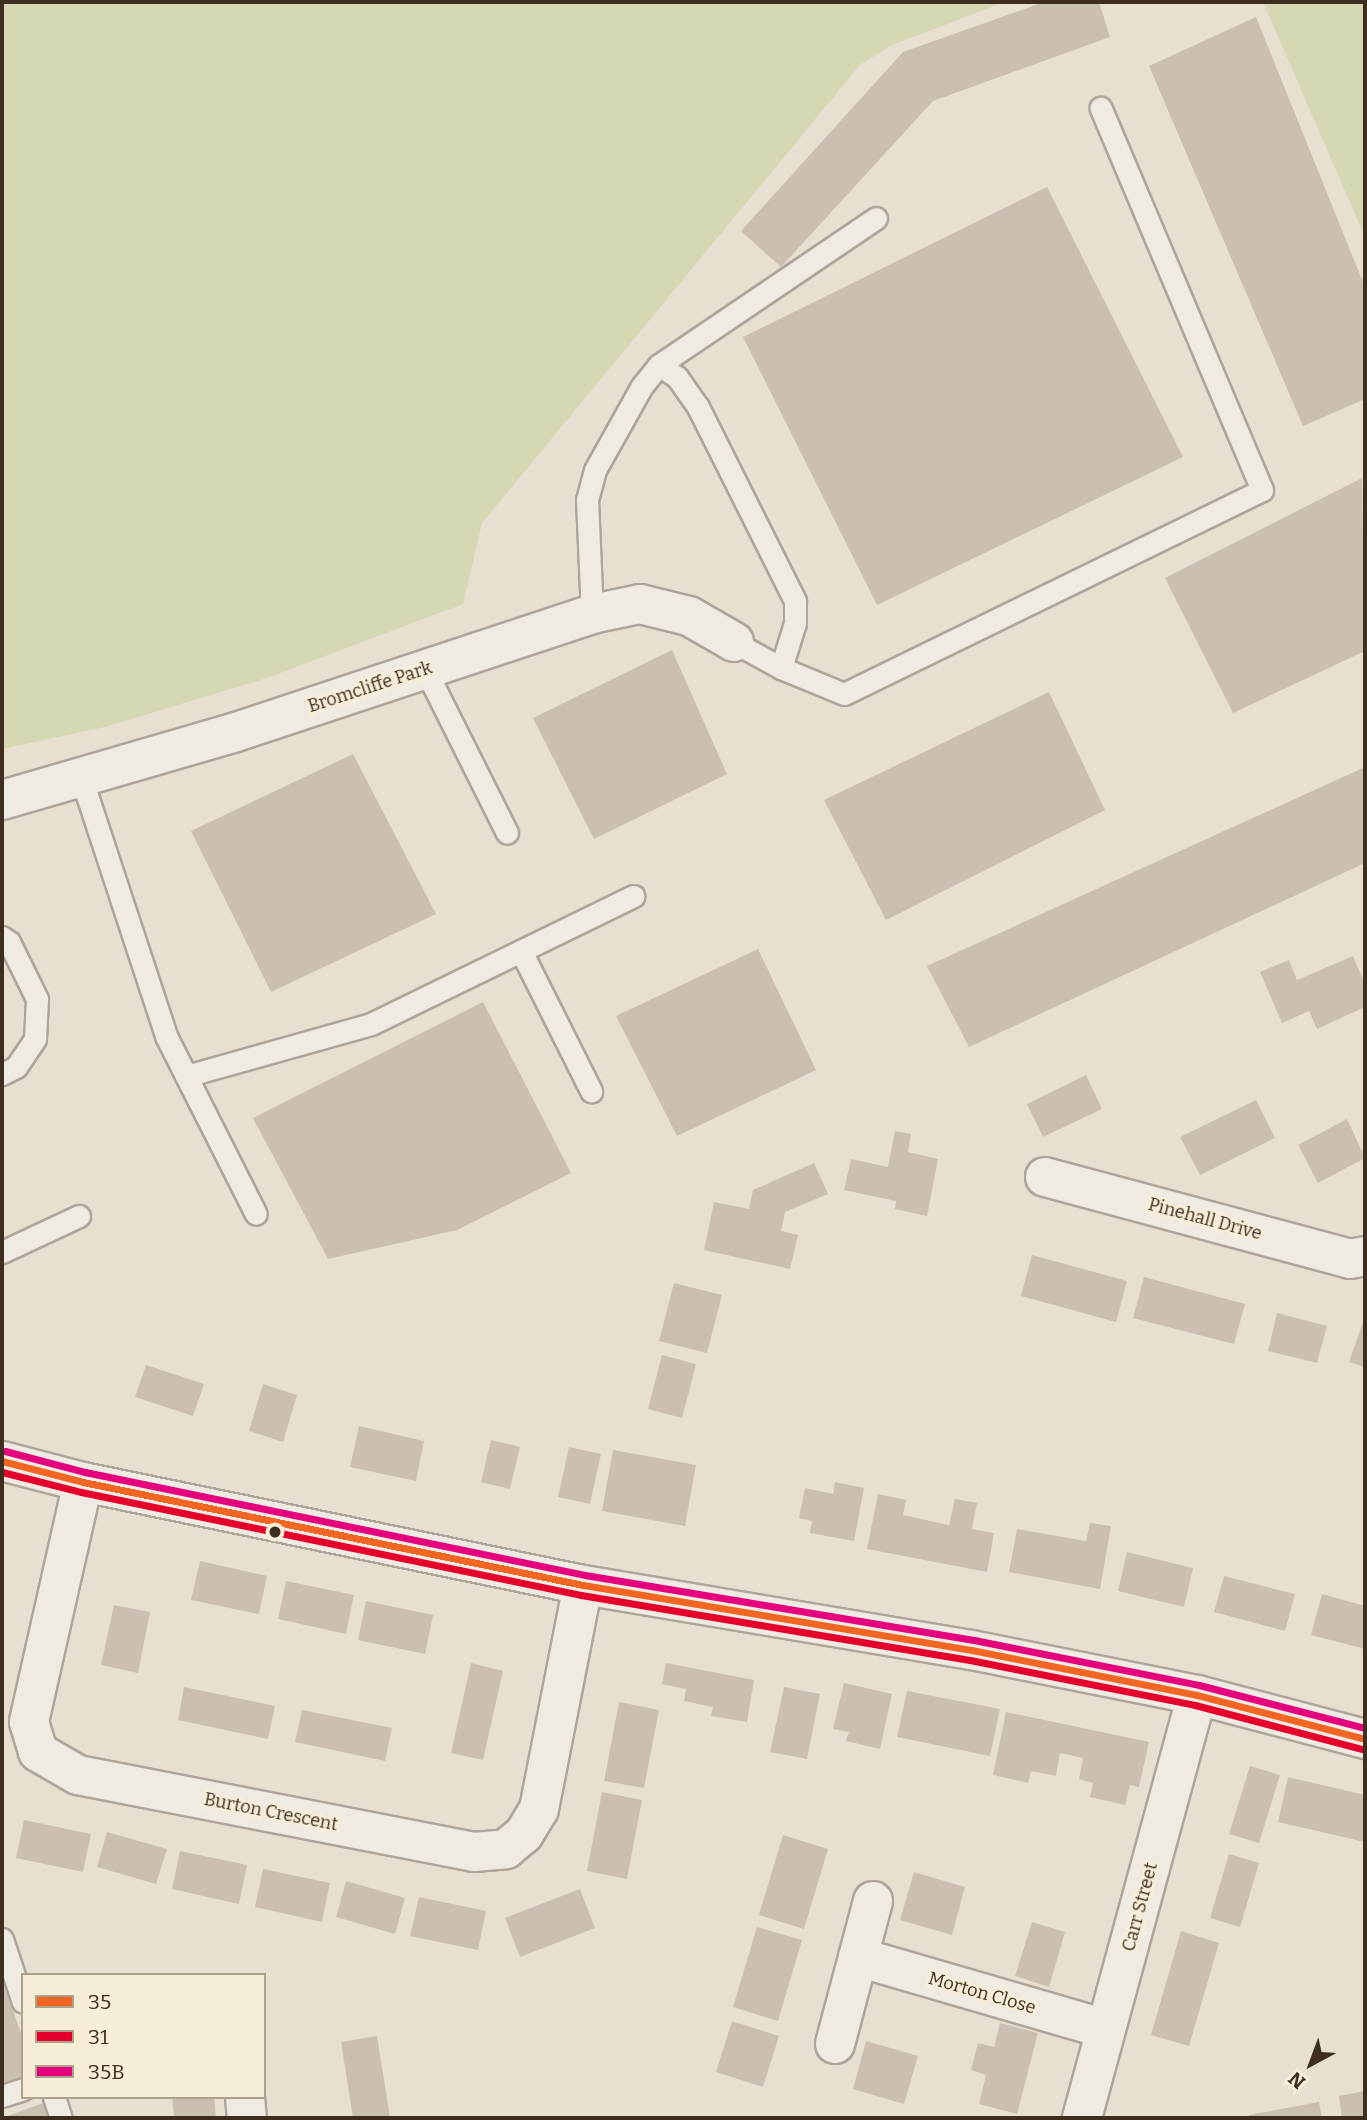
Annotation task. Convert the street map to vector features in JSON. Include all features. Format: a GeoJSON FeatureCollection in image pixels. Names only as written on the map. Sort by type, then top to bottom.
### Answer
{"type":"FeatureCollection","features":[{"type":"Feature","properties":{"kind":"street","name":"Bromcliffe Park"},"geometry":{"type":"LineString","coordinates":[[2,800],[425,669],[592,614],[640,604],[689,616],[734,642]]}},
{"type":"Feature","properties":{"kind":"street","name":"Pinehall Drive"},"geometry":{"type":"LineString","coordinates":[[1045,1177],[1350,1259],[1365,1256]]}},
{"type":"Feature","properties":{"kind":"street"},"geometry":{"type":"LineString","coordinates":[[2,1461],[83,1482],[583,1585],[972,1650],[1197,1695],[1365,1739]]}},
{"type":"Feature","properties":{"kind":"street","name":"Burton Crescent"},"geometry":{"type":"LineString","coordinates":[[83,1482],[29,1722],[38,1752],[54,1765],[78,1774],[474,1852],[506,1849],[524,1834],[539,1809],[583,1585]]}},
{"type":"Feature","properties":{"kind":"street","name":"Carr Street"},"geometry":{"type":"LineString","coordinates":[[1082,2118],[1197,1695]]}},
{"type":"Feature","properties":{"kind":"street"},"geometry":{"type":"LineString","coordinates":[[835,2044],[873,1901]]}},
{"type":"Feature","properties":{"kind":"street","name":"Morton Close"},"geometry":{"type":"LineString","coordinates":[[858,1957],[1106,2029]]}},
{"type":"Feature","properties":{"kind":"street"},"geometry":{"type":"LineString","coordinates":[[245,2099],[247,2118]]}},
{"type":"Feature","properties":{"kind":"lane"},"geometry":{"type":"LineString","coordinates":[[734,642],[782,668],[844,694],[1262,490],[1101,108]]}},
{"type":"Feature","properties":{"kind":"lane"},"geometry":{"type":"LineString","coordinates":[[592,614],[587,500],[596,470],[642,386],[659,365],[876,219]]}},
{"type":"Feature","properties":{"kind":"lane"},"geometry":{"type":"LineString","coordinates":[[659,365],[677,377],[698,407],[794,601],[794,623],[782,668]]}},
{"type":"Feature","properties":{"kind":"lane"},"geometry":{"type":"LineString","coordinates":[[425,669],[507,833]]}},
{"type":"Feature","properties":{"kind":"lane"},"geometry":{"type":"LineString","coordinates":[[81,777],[166,1036],[256,1214]]}},
{"type":"Feature","properties":{"kind":"lane"},"geometry":{"type":"LineString","coordinates":[[186,1076],[371,1024],[633,896]]}},
{"type":"Feature","properties":{"kind":"lane"},"geometry":{"type":"LineString","coordinates":[[2,937],[9,942],[37,999],[36,1039],[16,1067],[2,1074]]}},
{"type":"Feature","properties":{"kind":"lane"},"geometry":{"type":"LineString","coordinates":[[521,951],[591,1091]]}},
{"type":"Feature","properties":{"kind":"lane"},"geometry":{"type":"LineString","coordinates":[[2,1252],[79,1216]]}},
{"type":"Feature","properties":{"kind":"lane"},"geometry":{"type":"LineString","coordinates":[[2,1939],[21,1996]]}},
{"type":"Feature","properties":{"kind":"lane"},"geometry":{"type":"LineString","coordinates":[[2,2096],[21,2090]]}},
{"type":"Feature","properties":{"kind":"lane"},"geometry":{"type":"LineString","coordinates":[[55,2099],[61,2118]]}},
{"type":"Feature","properties":{"kind":"green space"},"geometry":{"type":"Polygon","coordinates":[[[2,2],[1005,2],[892,45],[860,65],[482,523],[463,604],[267,678],[105,727],[2,749],[2,2]]]}},
{"type":"Feature","properties":{"kind":"green space"},"geometry":{"type":"Polygon","coordinates":[[[1263,2],[1365,2],[1365,237],[1263,2]]]}},
{"type":"Feature","properties":{"kind":"building"},"geometry":{"type":"Polygon","coordinates":[[[1044,2],[1099,2],[1110,37],[933,101],[781,267],[741,231],[903,52],[1044,2]]]}},
{"type":"Feature","properties":{"kind":"building"},"geometry":{"type":"Polygon","coordinates":[[[1256,17],[1365,287],[1365,399],[1303,426],[1149,66],[1256,17]]]}},
{"type":"Feature","properties":{"kind":"building"},"geometry":{"type":"Polygon","coordinates":[[[1047,187],[1183,457],[877,605],[743,337],[1047,187]]]}},
{"type":"Feature","properties":{"kind":"building"},"geometry":{"type":"Polygon","coordinates":[[[1362,478],[1365,651],[1233,713],[1165,578],[1362,478]]]}},
{"type":"Feature","properties":{"kind":"building"},"geometry":{"type":"Polygon","coordinates":[[[672,650],[727,774],[594,839],[533,718],[672,650]]]}},
{"type":"Feature","properties":{"kind":"building"},"geometry":{"type":"Polygon","coordinates":[[[1049,692],[1105,810],[886,920],[824,800],[1049,692]]]}},
{"type":"Feature","properties":{"kind":"building"},"geometry":{"type":"Polygon","coordinates":[[[353,754],[436,914],[271,992],[191,831],[353,754]]]}},
{"type":"Feature","properties":{"kind":"building"},"geometry":{"type":"Polygon","coordinates":[[[1365,767],[1365,863],[969,1047],[927,966],[1365,767]]]}},
{"type":"Feature","properties":{"kind":"building"},"geometry":{"type":"Polygon","coordinates":[[[758,949],[816,1070],[677,1136],[616,1016],[758,949]]]}},
{"type":"Feature","properties":{"kind":"building"},"geometry":{"type":"Polygon","coordinates":[[[1353,956],[1365,984],[1365,1007],[1317,1029],[1309,1011],[1282,1023],[1260,972],[1289,960],[1297,980],[1353,956]]]}},
{"type":"Feature","properties":{"kind":"building"},"geometry":{"type":"Polygon","coordinates":[[[483,1002],[571,1173],[457,1230],[328,1259],[253,1118],[483,1002]]]}},
{"type":"Feature","properties":{"kind":"building"},"geometry":{"type":"Polygon","coordinates":[[[1086,1075],[1102,1109],[1043,1137],[1027,1104],[1086,1075]]]}},
{"type":"Feature","properties":{"kind":"building"},"geometry":{"type":"Polygon","coordinates":[[[1256,1100],[1275,1138],[1200,1175],[1180,1137],[1256,1100]]]}},
{"type":"Feature","properties":{"kind":"building"},"geometry":{"type":"Polygon","coordinates":[[[1347,1119],[1365,1158],[1318,1183],[1298,1145],[1347,1119]]]}},
{"type":"Feature","properties":{"kind":"building"},"geometry":{"type":"Polygon","coordinates":[[[895,1131],[911,1134],[908,1152],[938,1159],[927,1216],[895,1209],[896,1201],[844,1190],[851,1159],[888,1167],[895,1131]]]}},
{"type":"Feature","properties":{"kind":"building"},"geometry":{"type":"Polygon","coordinates":[[[814,1163],[828,1194],[785,1212],[781,1231],[798,1235],[790,1269],[704,1250],[714,1202],[749,1209],[753,1190],[814,1163]]]}},
{"type":"Feature","properties":{"kind":"building"},"geometry":{"type":"Polygon","coordinates":[[[1032,1255],[1127,1281],[1116,1322],[1021,1296],[1032,1255]]]}},
{"type":"Feature","properties":{"kind":"building"},"geometry":{"type":"Polygon","coordinates":[[[1144,1277],[1245,1304],[1234,1344],[1133,1318],[1144,1277]]]}},
{"type":"Feature","properties":{"kind":"building"},"geometry":{"type":"Polygon","coordinates":[[[674,1283],[722,1295],[707,1353],[659,1341],[674,1283]]]}},
{"type":"Feature","properties":{"kind":"building"},"geometry":{"type":"Polygon","coordinates":[[[1277,1313],[1327,1326],[1317,1363],[1268,1351],[1277,1313]]]}},
{"type":"Feature","properties":{"kind":"building"},"geometry":{"type":"Polygon","coordinates":[[[1363,1322],[1365,1323],[1365,1367],[1349,1362],[1363,1322]]]}},
{"type":"Feature","properties":{"kind":"building"},"geometry":{"type":"Polygon","coordinates":[[[662,1355],[696,1364],[682,1418],[648,1409],[662,1355]]]}},
{"type":"Feature","properties":{"kind":"building"},"geometry":{"type":"Polygon","coordinates":[[[146,1365],[204,1384],[193,1416],[135,1397],[146,1365]]]}},
{"type":"Feature","properties":{"kind":"building"},"geometry":{"type":"Polygon","coordinates":[[[263,1384],[297,1395],[283,1442],[249,1431],[263,1384]]]}},
{"type":"Feature","properties":{"kind":"building"},"geometry":{"type":"Polygon","coordinates":[[[359,1426],[424,1441],[416,1481],[350,1467],[359,1426]]]}},
{"type":"Feature","properties":{"kind":"building"},"geometry":{"type":"Polygon","coordinates":[[[491,1440],[520,1447],[510,1489],[481,1482],[491,1440]]]}},
{"type":"Feature","properties":{"kind":"building"},"geometry":{"type":"Polygon","coordinates":[[[569,1447],[601,1454],[590,1504],[558,1497],[569,1447]]]}},
{"type":"Feature","properties":{"kind":"building"},"geometry":{"type":"Polygon","coordinates":[[[613,1450],[696,1465],[685,1526],[602,1511],[613,1450]]]}},
{"type":"Feature","properties":{"kind":"building"},"geometry":{"type":"Polygon","coordinates":[[[835,1482],[864,1488],[854,1541],[810,1533],[812,1521],[799,1518],[805,1488],[833,1494],[835,1482]]]}},
{"type":"Feature","properties":{"kind":"building"},"geometry":{"type":"Polygon","coordinates":[[[878,1494],[906,1500],[903,1515],[949,1525],[955,1499],[977,1503],[972,1529],[994,1533],[987,1572],[867,1549],[878,1494]]]}},
{"type":"Feature","properties":{"kind":"building"},"geometry":{"type":"Polygon","coordinates":[[[1090,1523],[1111,1526],[1100,1589],[1009,1572],[1017,1529],[1086,1541],[1090,1523]]]}},
{"type":"Feature","properties":{"kind":"building"},"geometry":{"type":"Polygon","coordinates":[[[1127,1552],[1193,1568],[1184,1607],[1118,1591],[1127,1552]]]}},
{"type":"Feature","properties":{"kind":"building"},"geometry":{"type":"Polygon","coordinates":[[[200,1561],[267,1576],[259,1614],[191,1600],[200,1561]]]}},
{"type":"Feature","properties":{"kind":"building"},"geometry":{"type":"Polygon","coordinates":[[[1224,1576],[1295,1594],[1285,1631],[1214,1612],[1224,1576]]]}},
{"type":"Feature","properties":{"kind":"building"},"geometry":{"type":"Polygon","coordinates":[[[286,1581],[354,1595],[346,1634],[278,1619],[286,1581]]]}},
{"type":"Feature","properties":{"kind":"building"},"geometry":{"type":"Polygon","coordinates":[[[1322,1594],[1365,1606],[1365,1649],[1311,1635],[1322,1594]]]}},
{"type":"Feature","properties":{"kind":"building"},"geometry":{"type":"Polygon","coordinates":[[[366,1601],[433,1615],[425,1654],[358,1640],[366,1601]]]}},
{"type":"Feature","properties":{"kind":"building"},"geometry":{"type":"Polygon","coordinates":[[[114,1605],[150,1612],[138,1673],[101,1665],[114,1605]]]}},
{"type":"Feature","properties":{"kind":"building"},"geometry":{"type":"Polygon","coordinates":[[[471,1663],[503,1671],[483,1760],[451,1753],[471,1663]]]}},
{"type":"Feature","properties":{"kind":"building"},"geometry":{"type":"Polygon","coordinates":[[[666,1663],[754,1680],[747,1722],[711,1716],[713,1707],[684,1701],[686,1689],[662,1684],[666,1663]]]}},
{"type":"Feature","properties":{"kind":"building"},"geometry":{"type":"Polygon","coordinates":[[[844,1683],[892,1694],[880,1749],[846,1741],[849,1732],[833,1729],[844,1683]]]}},
{"type":"Feature","properties":{"kind":"building"},"geometry":{"type":"Polygon","coordinates":[[[184,1687],[275,1706],[268,1739],[178,1720],[184,1687]]]}},
{"type":"Feature","properties":{"kind":"building"},"geometry":{"type":"Polygon","coordinates":[[[784,1687],[820,1694],[807,1759],[770,1752],[784,1687]]]}},
{"type":"Feature","properties":{"kind":"building"},"geometry":{"type":"Polygon","coordinates":[[[907,1691],[1000,1709],[990,1756],[897,1737],[907,1691]]]}},
{"type":"Feature","properties":{"kind":"building"},"geometry":{"type":"Polygon","coordinates":[[[619,1702],[659,1710],[644,1788],[604,1781],[619,1702]]]}},
{"type":"Feature","properties":{"kind":"building"},"geometry":{"type":"Polygon","coordinates":[[[302,1710],[392,1728],[385,1761],[295,1742],[302,1710]]]}},
{"type":"Feature","properties":{"kind":"building"},"geometry":{"type":"Polygon","coordinates":[[[1006,1712],[1149,1742],[1139,1787],[1130,1785],[1125,1805],[1090,1797],[1093,1783],[1079,1779],[1083,1758],[1060,1753],[1056,1776],[1031,1771],[1028,1783],[993,1775],[1006,1712]]]}},
{"type":"Feature","properties":{"kind":"building"},"geometry":{"type":"Polygon","coordinates":[[[1250,1766],[1280,1775],[1259,1843],[1229,1834],[1250,1766]]]}},
{"type":"Feature","properties":{"kind":"building"},"geometry":{"type":"Polygon","coordinates":[[[1288,1777],[1365,1795],[1365,1842],[1278,1822],[1288,1777]]]}},
{"type":"Feature","properties":{"kind":"building"},"geometry":{"type":"Polygon","coordinates":[[[602,1792],[642,1800],[627,1879],[587,1871],[602,1792]]]}},
{"type":"Feature","properties":{"kind":"building"},"geometry":{"type":"Polygon","coordinates":[[[24,1820],[91,1834],[83,1872],[16,1858],[24,1820]]]}},
{"type":"Feature","properties":{"kind":"building"},"geometry":{"type":"Polygon","coordinates":[[[107,1832],[167,1849],[156,1884],[97,1867],[107,1832]]]}},
{"type":"Feature","properties":{"kind":"building"},"geometry":{"type":"Polygon","coordinates":[[[783,1835],[828,1849],[804,1929],[759,1915],[783,1835]]]}},
{"type":"Feature","properties":{"kind":"building"},"geometry":{"type":"Polygon","coordinates":[[[180,1851],[247,1865],[239,1904],[172,1889],[180,1851]]]}},
{"type":"Feature","properties":{"kind":"building"},"geometry":{"type":"Polygon","coordinates":[[[1229,1854],[1259,1863],[1240,1927],[1210,1918],[1229,1854]]]}},
{"type":"Feature","properties":{"kind":"building"},"geometry":{"type":"Polygon","coordinates":[[[263,1869],[330,1883],[322,1922],[255,1907],[263,1869]]]}},
{"type":"Feature","properties":{"kind":"building"},"geometry":{"type":"Polygon","coordinates":[[[914,1872],[965,1887],[952,1935],[900,1920],[914,1872]]]}},
{"type":"Feature","properties":{"kind":"building"},"geometry":{"type":"Polygon","coordinates":[[[346,1881],[405,1898],[395,1934],[336,1917],[346,1881]]]}},
{"type":"Feature","properties":{"kind":"building"},"geometry":{"type":"Polygon","coordinates":[[[580,1889],[595,1928],[520,1957],[505,1918],[580,1889]]]}},
{"type":"Feature","properties":{"kind":"building"},"geometry":{"type":"Polygon","coordinates":[[[419,1897],[486,1911],[478,1950],[410,1936],[419,1897]]]}},
{"type":"Feature","properties":{"kind":"building"},"geometry":{"type":"Polygon","coordinates":[[[1032,1922],[1065,1932],[1049,1987],[1015,1976],[1032,1922]]]}},
{"type":"Feature","properties":{"kind":"building"},"geometry":{"type":"Polygon","coordinates":[[[757,1927],[802,1940],[778,2021],[733,2007],[757,1927]]]}},
{"type":"Feature","properties":{"kind":"building"},"geometry":{"type":"Polygon","coordinates":[[[1181,1931],[1219,1943],[1189,2046],[1151,2035],[1181,1931]]]}},
{"type":"Feature","properties":{"kind":"building"},"geometry":{"type":"Polygon","coordinates":[[[2,1981],[21,2033],[21,2078],[2,2084],[2,1981]]]}},
{"type":"Feature","properties":{"kind":"building"},"geometry":{"type":"Polygon","coordinates":[[[732,2021],[779,2036],[763,2087],[716,2072],[732,2021]]]}},
{"type":"Feature","properties":{"kind":"building"},"geometry":{"type":"Polygon","coordinates":[[[1000,2023],[1038,2033],[1017,2114],[979,2104],[986,2075],[971,2070],[978,2043],[994,2047],[1000,2023]]]}},
{"type":"Feature","properties":{"kind":"building"},"geometry":{"type":"Polygon","coordinates":[[[377,2036],[390,2117],[353,2118],[341,2042],[377,2036]]]}},
{"type":"Feature","properties":{"kind":"building"},"geometry":{"type":"Polygon","coordinates":[[[866,2041],[918,2056],[904,2104],[853,2089],[866,2041]]]}},
{"type":"Feature","properties":{"kind":"building"},"geometry":{"type":"Polygon","coordinates":[[[1365,2091],[1365,2118],[1342,2118],[1339,2096],[1365,2091]]]}},
{"type":"Feature","properties":{"kind":"building"},"geometry":{"type":"Polygon","coordinates":[[[172,2099],[214,2099],[216,2118],[174,2118],[172,2099]]]}},
{"type":"Feature","properties":{"kind":"building"},"geometry":{"type":"Polygon","coordinates":[[[1319,2102],[1322,2118],[1249,2118],[1249,2115],[1319,2102]]]}},
{"type":"Feature","properties":{"kind":"building"},"geometry":{"type":"Polygon","coordinates":[[[43,2103],[48,2118],[2,2118],[43,2103]]]}},
{"type":"Feature","properties":{"kind":"transit line","name":"35B"},"geometry":{"type":"LineString","coordinates":[[5,1451],[85,1472],[585,1575],[974,1640],[1199,1685],[1365,1728]]}},
{"type":"Feature","properties":{"kind":"transit line","name":"35"},"geometry":{"type":"LineString","coordinates":[[2,1461],[83,1482],[583,1585],[972,1650],[1197,1695],[1365,1739]]}},
{"type":"Feature","properties":{"kind":"transit line","name":"31"},"geometry":{"type":"LineString","coordinates":[[2,1472],[81,1492],[581,1595],[970,1660],[1195,1705],[1362,1749]]}}]}
